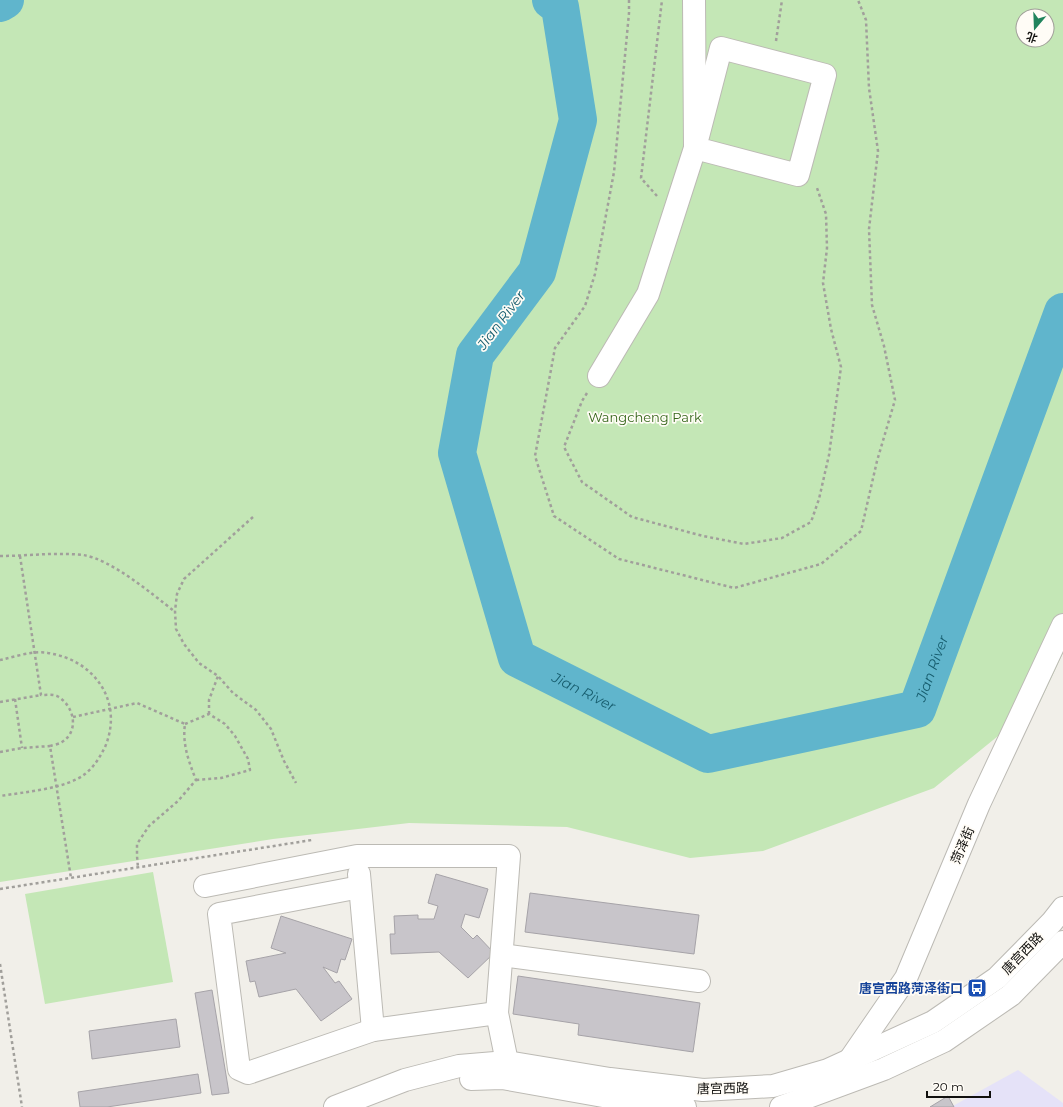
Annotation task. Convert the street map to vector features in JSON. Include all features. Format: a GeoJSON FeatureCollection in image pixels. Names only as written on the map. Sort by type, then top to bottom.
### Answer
{"type":"FeatureCollection","features":[{"type":"Feature","properties":{"kind":"street"},"geometry":{"type":"LineString","coordinates":[[694,0],[694,148]]}},
{"type":"Feature","properties":{"kind":"street"},"geometry":{"type":"LineString","coordinates":[[599,376],[648,294],[694,148],[721,48],[825,75],[798,175],[694,148]]}},
{"type":"Feature","properties":{"kind":"street","name":"菏泽街"},"geometry":{"type":"LineString","coordinates":[[851,1058],[906,978],[979,804],[1063,625]]}},
{"type":"Feature","properties":{"kind":"street"},"geometry":{"type":"LineString","coordinates":[[357,856],[373,1030]]}},
{"type":"Feature","properties":{"kind":"street"},"geometry":{"type":"LineString","coordinates":[[205,886],[357,856],[509,856],[497,1013],[507,1062]]}},
{"type":"Feature","properties":{"kind":"street"},"geometry":{"type":"LineString","coordinates":[[360,887],[219,914],[239,1069],[248,1073],[373,1030],[497,1013]]}},
{"type":"Feature","properties":{"kind":"street","name":"唐宫西路"},"geometry":{"type":"LineString","coordinates":[[335,1107],[405,1080],[459,1066],[507,1062],[610,1079],[703,1090],[773,1086],[828,1070],[851,1058],[875,1049],[934,1022],[997,978],[1052,922],[1063,908]]}},
{"type":"Feature","properties":{"kind":"street","name":"唐宫西路"},"geometry":{"type":"LineString","coordinates":[[781,1107],[884,1069],[944,1041],[1011,995],[1063,942]]}},
{"type":"Feature","properties":{"kind":"street"},"geometry":{"type":"LineString","coordinates":[[502,955],[700,981]]}},
{"type":"Feature","properties":{"kind":"street","name":"唐宫西路"},"geometry":{"type":"LineString","coordinates":[[371,1107],[406,1093],[458,1079],[502,1078],[685,1107]]}},
{"type":"Feature","properties":{"kind":"path"},"geometry":{"type":"LineString","coordinates":[[629,0],[614,172],[595,274],[585,306],[555,348],[535,456],[554,516],[619,559],[734,588],[821,564],[861,531],[877,460],[895,400],[884,346],[872,305],[869,229],[878,151],[869,88],[866,20],[858,0]]}},
{"type":"Feature","properties":{"kind":"path"},"geometry":{"type":"LineString","coordinates":[[662,0],[641,178],[674,215]]}},
{"type":"Feature","properties":{"kind":"path"},"geometry":{"type":"LineString","coordinates":[[772,61],[782,0]]}},
{"type":"Feature","properties":{"kind":"path"},"geometry":{"type":"LineString","coordinates":[[599,376],[582,401],[564,447],[582,482],[632,517],[703,536],[744,544],[782,538],[811,522],[819,499],[829,455],[841,367],[831,329],[823,283],[827,248],[826,214],[817,188],[798,175]]}},
{"type":"Feature","properties":{"kind":"path"},"geometry":{"type":"LineString","coordinates":[[253,517],[184,579],[177,594],[175,612],[176,629],[184,644],[199,663],[218,676],[233,693],[256,710],[271,730],[284,761],[296,783]]}},
{"type":"Feature","properties":{"kind":"path"},"geometry":{"type":"LineString","coordinates":[[0,556],[49,554],[85,556],[113,566],[175,612]]}},
{"type":"Feature","properties":{"kind":"path"},"geometry":{"type":"LineString","coordinates":[[20,556],[36,653],[41,695]]}},
{"type":"Feature","properties":{"kind":"path"},"geometry":{"type":"LineString","coordinates":[[0,660],[36,653],[48,653],[75,661],[88,670],[98,680],[110,709],[111,722],[109,738],[102,752],[94,765],[84,774],[73,781],[57,786],[0,796]]}},
{"type":"Feature","properties":{"kind":"path"},"geometry":{"type":"LineString","coordinates":[[209,714],[209,700],[218,676]]}},
{"type":"Feature","properties":{"kind":"path"},"geometry":{"type":"LineString","coordinates":[[0,702],[41,695],[55,695],[66,702],[73,716],[71,732],[62,742],[50,746],[22,748],[0,752]]}},
{"type":"Feature","properties":{"kind":"path"},"geometry":{"type":"LineString","coordinates":[[15,699],[22,748]]}},
{"type":"Feature","properties":{"kind":"path"},"geometry":{"type":"LineString","coordinates":[[73,716],[136,703],[185,724],[209,714]]}},
{"type":"Feature","properties":{"kind":"path"},"geometry":{"type":"LineString","coordinates":[[138,868],[137,844],[149,826],[178,801],[196,780],[222,778],[250,770],[248,759],[235,736],[225,724],[209,714]]}},
{"type":"Feature","properties":{"kind":"path"},"geometry":{"type":"LineString","coordinates":[[185,724],[184,734],[187,755],[196,780]]}},
{"type":"Feature","properties":{"kind":"path"},"geometry":{"type":"LineString","coordinates":[[50,746],[71,878]]}},
{"type":"Feature","properties":{"kind":"path"},"geometry":{"type":"LineString","coordinates":[[0,889],[312,840]]}},
{"type":"Feature","properties":{"kind":"path"},"geometry":{"type":"LineString","coordinates":[[0,964],[22,1107]]}},
{"type":"Feature","properties":{"kind":"shaded area"},"geometry":{"type":"Polygon","coordinates":[[[1018,1070],[1063,1103],[1063,1107],[951,1107],[1018,1070]]]}},
{"type":"Feature","properties":{"kind":"green space","name":"Wangcheng Park"},"geometry":{"type":"Polygon","coordinates":[[[0,0],[1063,0],[1063,653],[1040,702],[934,788],[763,851],[690,858],[567,827],[409,823],[273,839],[0,882],[0,0]]]}},
{"type":"Feature","properties":{"kind":"green space"},"geometry":{"type":"Polygon","coordinates":[[[153,872],[173,982],[45,1004],[25,894],[153,872]]]}},
{"type":"Feature","properties":{"kind":"building"},"geometry":{"type":"Polygon","coordinates":[[[436,874],[488,889],[479,918],[465,914],[461,927],[473,939],[477,935],[494,953],[468,978],[439,952],[391,954],[390,934],[395,934],[394,916],[418,915],[418,919],[434,919],[438,906],[428,903],[436,874]]]}},
{"type":"Feature","properties":{"kind":"building"},"geometry":{"type":"Polygon","coordinates":[[[530,893],[699,915],[694,954],[525,932],[530,893]]]}},
{"type":"Feature","properties":{"kind":"building"},"geometry":{"type":"Polygon","coordinates":[[[281,916],[352,939],[345,960],[341,959],[337,973],[323,967],[335,983],[339,981],[352,999],[321,1021],[296,989],[259,997],[255,981],[250,982],[246,961],[286,953],[271,948],[281,916]]]}},
{"type":"Feature","properties":{"kind":"building"},"geometry":{"type":"Polygon","coordinates":[[[518,976],[700,1003],[693,1052],[578,1035],[579,1024],[513,1014],[518,976]]]}},
{"type":"Feature","properties":{"kind":"building"},"geometry":{"type":"Polygon","coordinates":[[[212,990],[229,1093],[212,1095],[195,993],[212,990]]]}},
{"type":"Feature","properties":{"kind":"building"},"geometry":{"type":"Polygon","coordinates":[[[176,1019],[180,1047],[92,1059],[89,1031],[176,1019]]]}},
{"type":"Feature","properties":{"kind":"building"},"geometry":{"type":"Polygon","coordinates":[[[198,1074],[201,1093],[107,1107],[80,1107],[78,1092],[198,1074]]]}},
{"type":"Feature","properties":{"kind":"building"},"geometry":{"type":"Polygon","coordinates":[[[948,1096],[954,1107],[930,1107],[948,1096]]]}},
{"type":"Feature","properties":{"kind":"waterway","name":"Jian River"},"geometry":{"type":"LineString","coordinates":[[0,3],[5,0]]}},
{"type":"Feature","properties":{"kind":"waterway","name":"Jian River"},"geometry":{"type":"LineString","coordinates":[[551,0],[560,7],[578,120],[537,272],[475,355],[457,453],[517,658],[708,754],[917,709],[1063,312]]}},
{"type":"Feature","properties":{"kind":"place","name":"唐宫西路菏泽街口"},"geometry":{"type":"Point","coordinates":[977,988]}}]}
